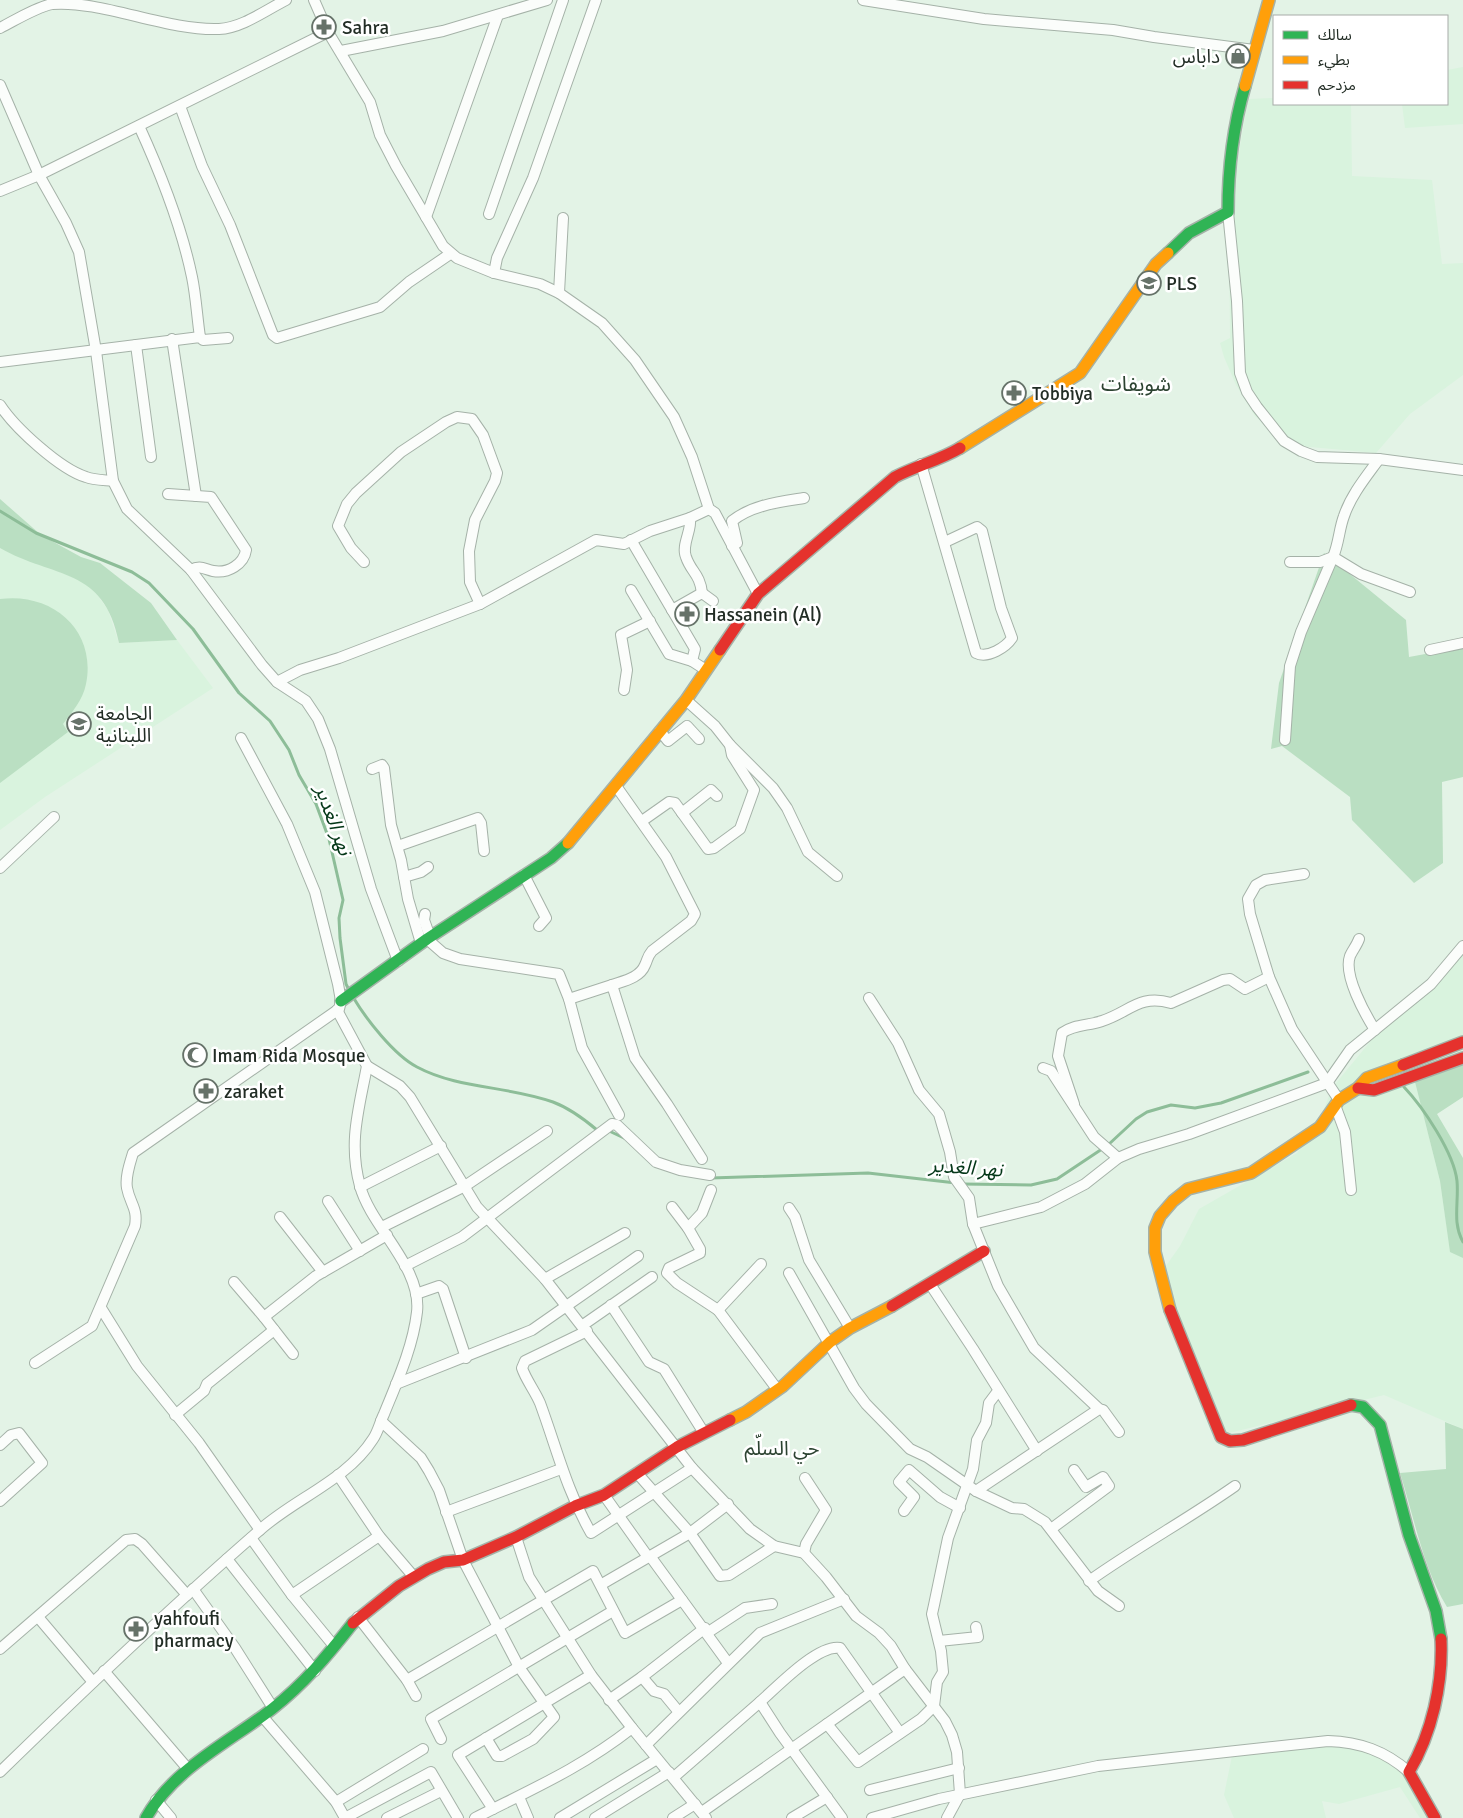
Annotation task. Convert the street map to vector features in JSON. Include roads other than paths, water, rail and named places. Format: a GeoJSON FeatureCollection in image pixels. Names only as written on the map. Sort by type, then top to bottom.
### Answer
{"type":"FeatureCollection","features":[{"type":"Feature","properties":{"kind":"street"},"geometry":{"type":"LineString","coordinates":[[0,28],[46,7],[70,4],[131,13],[174,25],[219,29],[239,24],[286,0]]}},
{"type":"Feature","properties":{"kind":"street"},"geometry":{"type":"LineString","coordinates":[[314,0],[328,32],[370,102],[380,135],[396,166],[450,254],[494,273],[540,284],[559,293],[602,323],[635,360],[674,417],[686,441],[709,510],[715,513],[758,594]]}},
{"type":"Feature","properties":{"kind":"street"},"geometry":{"type":"LineString","coordinates":[[340,51],[410,39],[547,0]]}},
{"type":"Feature","properties":{"kind":"street"},"geometry":{"type":"LineString","coordinates":[[489,214],[563,0]]}},
{"type":"Feature","properties":{"kind":"street"},"geometry":{"type":"LineString","coordinates":[[494,273],[497,258],[533,178],[596,0]]}},
{"type":"Feature","properties":{"kind":"street"},"geometry":{"type":"LineString","coordinates":[[863,0],[984,19],[1114,30],[1154,38],[1254,50]]}},
{"type":"Feature","properties":{"kind":"street"},"geometry":{"type":"LineString","coordinates":[[1269,0],[1239,106],[1228,172],[1228,212],[1237,301],[1240,374],[1247,392],[1284,441],[1300,451],[1317,457],[1379,459],[1463,470]]}},
{"type":"Feature","properties":{"kind":"street"},"geometry":{"type":"LineString","coordinates":[[426,217],[498,15]]}},
{"type":"Feature","properties":{"kind":"street"},"geometry":{"type":"LineString","coordinates":[[0,191],[39,175],[328,32]]}},
{"type":"Feature","properties":{"kind":"street"},"geometry":{"type":"LineString","coordinates":[[0,85],[39,175],[66,223],[79,252],[96,351],[113,481],[127,508],[190,570],[277,682],[306,701],[318,719],[330,749],[371,890],[398,961]]}},
{"type":"Feature","properties":{"kind":"street"},"geometry":{"type":"LineString","coordinates":[[180,106],[202,166],[230,225],[273,336],[277,338],[380,307],[409,282],[450,254]]}},
{"type":"Feature","properties":{"kind":"street"},"geometry":{"type":"LineString","coordinates":[[139,126],[168,194],[180,235],[192,277],[200,337]]}},
{"type":"Feature","properties":{"kind":"street"},"geometry":{"type":"LineString","coordinates":[[35,1363],[92,1326],[101,1308],[135,1226],[137,1214],[126,1187],[128,1168],[133,1153],[305,1030],[426,940],[551,858],[566,845],[686,700],[758,594],[894,477],[921,464],[947,456],[1080,373],[1156,264],[1189,233],[1228,212]]}},
{"type":"Feature","properties":{"kind":"street"},"geometry":{"type":"LineString","coordinates":[[559,293],[563,218]]}},
{"type":"Feature","properties":{"kind":"street"},"geometry":{"type":"LineString","coordinates":[[0,362],[96,351],[172,339],[200,337],[203,340],[228,338]]}},
{"type":"Feature","properties":{"kind":"street"},"geometry":{"type":"LineString","coordinates":[[172,339],[196,496]]}},
{"type":"Feature","properties":{"kind":"street"},"geometry":{"type":"LineString","coordinates":[[136,345],[151,457]]}},
{"type":"Feature","properties":{"kind":"street"},"geometry":{"type":"LineString","coordinates":[[0,405],[19,429],[67,468],[85,477],[113,481]]}},
{"type":"Feature","properties":{"kind":"street"},"geometry":{"type":"LineString","coordinates":[[364,562],[351,548],[338,526],[346,504],[402,452],[424,435],[457,417],[466,416],[476,423],[483,435],[497,473],[496,481],[475,520],[469,551],[470,582],[480,604]]}},
{"type":"Feature","properties":{"kind":"street"},"geometry":{"type":"LineString","coordinates":[[1286,740],[1290,666],[1301,632],[1338,546],[1343,517],[1353,496],[1379,459]]}},
{"type":"Feature","properties":{"kind":"street"},"geometry":{"type":"LineString","coordinates":[[921,464],[976,653],[982,655],[1003,648],[1012,638],[1001,608],[982,531],[977,528],[945,542]]}},
{"type":"Feature","properties":{"kind":"street"},"geometry":{"type":"LineString","coordinates":[[168,494],[211,497],[246,550],[245,558],[240,564],[216,572],[200,566],[190,570]]}},
{"type":"Feature","properties":{"kind":"street"},"geometry":{"type":"LineString","coordinates":[[732,546],[737,542],[732,521],[738,516],[762,506],[804,498]]}},
{"type":"Feature","properties":{"kind":"street"},"geometry":{"type":"LineString","coordinates":[[277,682],[300,670],[339,658],[480,604],[596,540],[624,544],[709,510]]}},
{"type":"Feature","properties":{"kind":"street"},"geometry":{"type":"LineString","coordinates":[[690,518],[691,526],[687,537],[685,556],[700,581],[702,593],[713,601]]}},
{"type":"Feature","properties":{"kind":"street"},"geometry":{"type":"LineString","coordinates":[[631,540],[694,649],[692,661]]}},
{"type":"Feature","properties":{"kind":"street"},"geometry":{"type":"LineString","coordinates":[[1290,562],[1320,562],[1332,557]]}},
{"type":"Feature","properties":{"kind":"street"},"geometry":{"type":"LineString","coordinates":[[1332,557],[1361,574],[1410,592]]}},
{"type":"Feature","properties":{"kind":"street"},"geometry":{"type":"LineString","coordinates":[[631,590],[670,654],[692,661],[706,670]]}},
{"type":"Feature","properties":{"kind":"street"},"geometry":{"type":"LineString","coordinates":[[672,610],[702,593]]}},
{"type":"Feature","properties":{"kind":"street"},"geometry":{"type":"LineString","coordinates":[[624,690],[627,670],[621,635],[650,621]]}},
{"type":"Feature","properties":{"kind":"street"},"geometry":{"type":"LineString","coordinates":[[1430,650],[1463,643]]}},
{"type":"Feature","properties":{"kind":"street"},"geometry":{"type":"LineString","coordinates":[[686,700],[715,726],[730,745],[774,788],[787,808],[808,852],[837,876]]}},
{"type":"Feature","properties":{"kind":"street"},"geometry":{"type":"LineString","coordinates":[[660,731],[668,741],[687,726],[699,739]]}},
{"type":"Feature","properties":{"kind":"street"},"geometry":{"type":"LineString","coordinates":[[0,1772],[92,1682],[190,1592],[260,1530],[338,1474],[373,1439],[409,1349],[417,1311],[416,1294],[405,1266],[360,1187],[353,1154],[355,1125],[367,1066],[344,1000],[315,892],[287,824],[241,738]]}},
{"type":"Feature","properties":{"kind":"street"},"geometry":{"type":"LineString","coordinates":[[642,821],[669,802],[675,803],[708,849],[714,848],[740,830],[754,790],[732,756],[730,745]]}},
{"type":"Feature","properties":{"kind":"street"},"geometry":{"type":"LineString","coordinates":[[372,769],[382,765],[384,768],[391,826],[398,846],[408,900],[426,940],[444,953],[460,959],[559,974],[569,999],[582,1048],[619,1115]]}},
{"type":"Feature","properties":{"kind":"street"},"geometry":{"type":"LineString","coordinates":[[569,999],[635,977],[645,967],[647,957],[652,951],[691,921],[695,914],[666,857],[616,786]]}},
{"type":"Feature","properties":{"kind":"street"},"geometry":{"type":"LineString","coordinates":[[682,813],[711,790],[717,796]]}},
{"type":"Feature","properties":{"kind":"street"},"geometry":{"type":"LineString","coordinates":[[0,868],[54,817]]}},
{"type":"Feature","properties":{"kind":"street"},"geometry":{"type":"LineString","coordinates":[[398,846],[478,818],[484,851]]}},
{"type":"Feature","properties":{"kind":"street"},"geometry":{"type":"LineString","coordinates":[[404,877],[421,872],[428,867]]}},
{"type":"Feature","properties":{"kind":"street"},"geometry":{"type":"LineString","coordinates":[[1304,874],[1265,880],[1256,885],[1248,899],[1250,914],[1269,977],[1292,1029],[1337,1102],[1345,1132],[1351,1190]]}},
{"type":"Feature","properties":{"kind":"street"},"geometry":{"type":"LineString","coordinates":[[524,875],[546,918],[539,926]]}},
{"type":"Feature","properties":{"kind":"street"},"geometry":{"type":"LineString","coordinates":[[425,914],[426,940]]}},
{"type":"Feature","properties":{"kind":"street"},"geometry":{"type":"LineString","coordinates":[[1359,939],[1350,956],[1349,966],[1360,1005],[1375,1030]]}},
{"type":"Feature","properties":{"kind":"street"},"geometry":{"type":"LineString","coordinates":[[974,1224],[1041,1207],[1085,1184],[1114,1156],[1327,1083],[1350,1050],[1431,984],[1463,946]]}},
{"type":"Feature","properties":{"kind":"street"},"geometry":{"type":"LineString","coordinates":[[1074,1104],[1058,1056],[1062,1033],[1071,1027],[1103,1021],[1146,1000],[1157,999],[1171,1003],[1223,980],[1230,979],[1245,989],[1269,977]]}},
{"type":"Feature","properties":{"kind":"street"},"geometry":{"type":"LineString","coordinates":[[612,985],[635,1058],[668,1104],[702,1159]]}},
{"type":"Feature","properties":{"kind":"street"},"geometry":{"type":"LineString","coordinates":[[869,998],[898,1043],[919,1090],[939,1114],[956,1180],[969,1198],[974,1224],[998,1286],[1034,1348],[1099,1409],[1103,1410],[1119,1432]]}},
{"type":"Feature","properties":{"kind":"street"},"geometry":{"type":"LineString","coordinates":[[1409,1772],[1421,1750],[1432,1719],[1442,1658],[1441,1630],[1409,1535],[1380,1425],[1363,1407],[1349,1405],[1243,1440],[1230,1442],[1221,1437],[1179,1336],[1155,1252],[1154,1228],[1160,1216],[1182,1193],[1194,1187],[1245,1175],[1266,1164],[1320,1127],[1337,1102],[1358,1088],[1367,1078],[1463,1042]]}},
{"type":"Feature","properties":{"kind":"street"},"geometry":{"type":"LineString","coordinates":[[1358,1088],[1374,1090],[1463,1058]]}},
{"type":"Feature","properties":{"kind":"street"},"geometry":{"type":"LineString","coordinates":[[367,1066],[400,1086],[417,1107],[464,1186],[487,1218],[568,1306],[638,1400],[692,1468],[750,1529],[774,1546],[804,1553],[856,1616],[879,1632],[892,1646],[905,1669],[934,1706],[952,1735],[959,1768],[960,1794],[948,1818]]}},
{"type":"Feature","properties":{"kind":"street"},"geometry":{"type":"LineString","coordinates":[[1043,1068],[1051,1071],[1101,1145],[1114,1156]]}},
{"type":"Feature","properties":{"kind":"street"},"geometry":{"type":"LineString","coordinates":[[405,1266],[462,1237],[600,1130],[612,1124],[617,1125],[656,1162],[680,1170],[710,1175]]}},
{"type":"Feature","properties":{"kind":"street"},"geometry":{"type":"LineString","coordinates":[[264,1317],[323,1272],[360,1250],[384,1231],[464,1186],[547,1130]]}},
{"type":"Feature","properties":{"kind":"street"},"geometry":{"type":"LineString","coordinates":[[360,1187],[441,1146]]}},
{"type":"Feature","properties":{"kind":"street"},"geometry":{"type":"LineString","coordinates":[[688,1228],[702,1212],[711,1190]]}},
{"type":"Feature","properties":{"kind":"street"},"geometry":{"type":"LineString","coordinates":[[328,1201],[360,1250]]}},
{"type":"Feature","properties":{"kind":"street"},"geometry":{"type":"LineString","coordinates":[[672,1207],[688,1228],[700,1249],[700,1253],[669,1268],[667,1273],[677,1283],[718,1310],[777,1389]]}},
{"type":"Feature","properties":{"kind":"street"},"geometry":{"type":"LineString","coordinates":[[789,1208],[809,1260],[850,1328]]}},
{"type":"Feature","properties":{"kind":"street"},"geometry":{"type":"LineString","coordinates":[[280,1217],[323,1272]]}},
{"type":"Feature","properties":{"kind":"street"},"geometry":{"type":"LineString","coordinates":[[545,1279],[625,1233]]}},
{"type":"Feature","properties":{"kind":"street"},"geometry":{"type":"LineString","coordinates":[[146,1818],[156,1800],[188,1769],[273,1708],[315,1671],[358,1617],[414,1577],[444,1562],[462,1560],[516,1538],[575,1506],[604,1495],[677,1447],[746,1412],[811,1362],[830,1342],[850,1328],[912,1296],[984,1251]]}},
{"type":"Feature","properties":{"kind":"street"},"geometry":{"type":"LineString","coordinates":[[396,1384],[466,1358],[532,1330],[638,1256]]}},
{"type":"Feature","properties":{"kind":"street"},"geometry":{"type":"LineString","coordinates":[[718,1310],[761,1264]]}},
{"type":"Feature","properties":{"kind":"street"},"geometry":{"type":"LineString","coordinates":[[789,1272],[830,1342],[849,1380],[872,1411],[910,1449],[927,1458],[972,1489],[1012,1508],[1035,1514],[1051,1529],[1098,1591],[1119,1606]]}},
{"type":"Feature","properties":{"kind":"street"},"geometry":{"type":"LineString","coordinates":[[652,1277],[611,1306],[585,1328],[525,1361],[522,1366],[539,1399],[575,1506],[590,1533],[692,1468]]}},
{"type":"Feature","properties":{"kind":"street"},"geometry":{"type":"LineString","coordinates":[[234,1282],[293,1354]]}},
{"type":"Feature","properties":{"kind":"street"},"geometry":{"type":"LineString","coordinates":[[930,1284],[1037,1451]]}},
{"type":"Feature","properties":{"kind":"street"},"geometry":{"type":"LineString","coordinates":[[416,1294],[439,1286],[443,1289],[466,1358]]}},
{"type":"Feature","properties":{"kind":"street"},"geometry":{"type":"LineString","coordinates":[[611,1306],[649,1362],[664,1369],[704,1433]]}},
{"type":"Feature","properties":{"kind":"street"},"geometry":{"type":"LineString","coordinates":[[101,1308],[137,1366],[199,1443],[260,1530]]}},
{"type":"Feature","properties":{"kind":"street"},"geometry":{"type":"LineString","coordinates":[[175,1414],[204,1391],[207,1384],[274,1330]]}},
{"type":"Feature","properties":{"kind":"street"},"geometry":{"type":"LineString","coordinates":[[827,1724],[857,1762],[900,1733],[934,1706],[937,1682],[943,1672],[932,1614],[948,1538],[960,1508],[972,1489],[977,1440],[986,1423],[989,1403],[998,1391]]}},
{"type":"Feature","properties":{"kind":"street"},"geometry":{"type":"LineString","coordinates":[[972,1489],[1037,1451],[1099,1409]]}},
{"type":"Feature","properties":{"kind":"street"},"geometry":{"type":"LineString","coordinates":[[381,1421],[421,1458],[439,1490],[462,1560],[519,1667],[554,1717],[526,1744],[502,1756],[497,1756],[486,1738]]}},
{"type":"Feature","properties":{"kind":"street"},"geometry":{"type":"LineString","coordinates":[[0,1445],[11,1435],[19,1434],[42,1463],[0,1501]]}},
{"type":"Feature","properties":{"kind":"street"},"geometry":{"type":"LineString","coordinates":[[446,1512],[561,1469]]}},
{"type":"Feature","properties":{"kind":"street"},"geometry":{"type":"LineString","coordinates":[[904,1511],[914,1497],[898,1482],[909,1470],[940,1497],[960,1508]]}},
{"type":"Feature","properties":{"kind":"street"},"geometry":{"type":"LineString","coordinates":[[1051,1529],[1109,1486],[1103,1477],[1086,1487],[1074,1470]]}},
{"type":"Feature","properties":{"kind":"street"},"geometry":{"type":"LineString","coordinates":[[637,1473],[690,1533],[720,1576],[729,1575],[774,1546]]}},
{"type":"Feature","properties":{"kind":"street"},"geometry":{"type":"LineString","coordinates":[[338,1474],[379,1536],[414,1577]]}},
{"type":"Feature","properties":{"kind":"street"},"geometry":{"type":"LineString","coordinates":[[804,1553],[806,1544],[826,1510],[805,1478]]}},
{"type":"Feature","properties":{"kind":"street"},"geometry":{"type":"LineString","coordinates":[[1089,1581],[1127,1554],[1202,1509],[1235,1486]]}},
{"type":"Feature","properties":{"kind":"street"},"geometry":{"type":"LineString","coordinates":[[604,1495],[728,1663]]}},
{"type":"Feature","properties":{"kind":"street"},"geometry":{"type":"LineString","coordinates":[[602,1584],[690,1533],[728,1504]]}},
{"type":"Feature","properties":{"kind":"street"},"geometry":{"type":"LineString","coordinates":[[292,1595],[379,1536]]}},
{"type":"Feature","properties":{"kind":"street"},"geometry":{"type":"LineString","coordinates":[[251,1538],[292,1595],[334,1646]]}},
{"type":"Feature","properties":{"kind":"street"},"geometry":{"type":"LineString","coordinates":[[516,1538],[530,1577],[592,1675],[609,1700],[701,1812]]}},
{"type":"Feature","properties":{"kind":"street"},"geometry":{"type":"LineString","coordinates":[[0,1650],[126,1540],[135,1539],[190,1592],[235,1648],[273,1708]]}},
{"type":"Feature","properties":{"kind":"street"},"geometry":{"type":"LineString","coordinates":[[227,1559],[315,1671]]}},
{"type":"Feature","properties":{"kind":"street"},"geometry":{"type":"LineString","coordinates":[[407,1680],[593,1571],[602,1584],[613,1611],[625,1633],[682,1600]]}},
{"type":"Feature","properties":{"kind":"street"},"geometry":{"type":"LineString","coordinates":[[646,1745],[678,1711],[763,1631],[844,1600]]}},
{"type":"Feature","properties":{"kind":"street"},"geometry":{"type":"LineString","coordinates":[[609,1700],[706,1631],[746,1608],[772,1604]]}},
{"type":"Feature","properties":{"kind":"street"},"geometry":{"type":"LineString","coordinates":[[442,1739],[431,1719],[613,1611]]}},
{"type":"Feature","properties":{"kind":"street"},"geometry":{"type":"LineString","coordinates":[[38,1617],[92,1682]]}},
{"type":"Feature","properties":{"kind":"street"},"geometry":{"type":"LineString","coordinates":[[358,1617],[407,1680],[416,1696]]}},
{"type":"Feature","properties":{"kind":"street"},"geometry":{"type":"LineString","coordinates":[[938,1641],[978,1637],[976,1627]]}},
{"type":"Feature","properties":{"kind":"street"},"geometry":{"type":"LineString","coordinates":[[594,1818],[671,1774],[803,1665],[832,1646],[840,1648],[900,1733]]}},
{"type":"Feature","properties":{"kind":"street"},"geometry":{"type":"LineString","coordinates":[[673,1818],[701,1812],[905,1669]]}},
{"type":"Feature","properties":{"kind":"street"},"geometry":{"type":"LineString","coordinates":[[104,1671],[188,1769]]}},
{"type":"Feature","properties":{"kind":"street"},"geometry":{"type":"LineString","coordinates":[[493,1809],[458,1755],[592,1675]]}},
{"type":"Feature","properties":{"kind":"street"},"geometry":{"type":"LineString","coordinates":[[642,1677],[654,1691],[664,1694],[678,1711]]}},
{"type":"Feature","properties":{"kind":"street"},"geometry":{"type":"LineString","coordinates":[[760,1702],[790,1748],[842,1818]]}},
{"type":"Feature","properties":{"kind":"street"},"geometry":{"type":"LineString","coordinates":[[262,1716],[336,1802],[344,1818],[431,1772],[458,1818]]}},
{"type":"Feature","properties":{"kind":"street"},"geometry":{"type":"LineString","coordinates":[[475,1818],[588,1761],[632,1728]]}},
{"type":"Feature","properties":{"kind":"street"},"geometry":{"type":"LineString","coordinates":[[872,1818],[960,1794],[1098,1766],[1328,1741],[1359,1744],[1379,1751],[1395,1760],[1409,1772],[1435,1818]]}},
{"type":"Feature","properties":{"kind":"street"},"geometry":{"type":"LineString","coordinates":[[336,1802],[423,1750]]}},
{"type":"Feature","properties":{"kind":"street"},"geometry":{"type":"LineString","coordinates":[[560,1818],[658,1759]]}},
{"type":"Feature","properties":{"kind":"street"},"geometry":{"type":"LineString","coordinates":[[870,1790],[959,1768]]}},
{"type":"Feature","properties":{"kind":"street"},"geometry":{"type":"LineString","coordinates":[[387,1818],[441,1791]]}},
{"type":"Feature","properties":{"kind":"street"},"geometry":{"type":"LineString","coordinates":[[518,1797],[528,1818]]}},
{"type":"Feature","properties":{"kind":"street"},"geometry":{"type":"LineString","coordinates":[[792,1818],[827,1797]]}},
{"type":"Feature","properties":{"kind":"street"},"geometry":{"type":"LineString","coordinates":[[156,1800],[171,1818]]}},
{"type":"Feature","properties":{"kind":"waterway","name":"نهر الغدير"},"geometry":{"type":"LineString","coordinates":[[0,511],[36,533],[132,572],[149,583],[193,629],[239,693],[270,721],[289,750],[299,775],[316,804],[329,839],[343,900],[339,918],[340,938],[346,984],[349,990]]}},
{"type":"Feature","properties":{"kind":"waterway","name":"نهر الغدير"},"geometry":{"type":"LineString","coordinates":[[353,997],[381,1036],[399,1054],[417,1067],[449,1080],[519,1093],[553,1102],[565,1107],[597,1130]]}},
{"type":"Feature","properties":{"kind":"waterway","name":"نهر الغدير"},"geometry":{"type":"LineString","coordinates":[[962,1184],[1031,1185],[1057,1179],[1108,1145],[1136,1119],[1147,1112],[1171,1105],[1195,1108],[1221,1103],[1308,1072]]}},
{"type":"Feature","properties":{"kind":"waterway","name":"نهر الغدير"},"geometry":{"type":"LineString","coordinates":[[1404,1087],[1420,1106],[1444,1144],[1455,1170],[1457,1181],[1457,1220],[1463,1242]]}},
{"type":"Feature","properties":{"kind":"waterway","name":"نهر الغدير"},"geometry":{"type":"LineString","coordinates":[[607,1130],[624,1138]]}},
{"type":"Feature","properties":{"kind":"waterway","name":"نهر الغدير"},"geometry":{"type":"LineString","coordinates":[[711,1178],[868,1173],[956,1183]]}},
{"type":"Feature","properties":{"kind":"place","name":"Sahra"},"geometry":{"type":"Point","coordinates":[324,27]}},
{"type":"Feature","properties":{"kind":"place","name":"داباس"},"geometry":{"type":"Point","coordinates":[1238,56]}},
{"type":"Feature","properties":{"kind":"place","name":"PLS"},"geometry":{"type":"Point","coordinates":[1149,283]}},
{"type":"Feature","properties":{"kind":"place","name":"Tobbiya"},"geometry":{"type":"Point","coordinates":[1014,393]}},
{"type":"Feature","properties":{"kind":"place","name":"Hassanein (Al)"},"geometry":{"type":"Point","coordinates":[687,614]}},
{"type":"Feature","properties":{"kind":"place","name":"الجامعة اللبنانية"},"geometry":{"type":"Point","coordinates":[79,724]}},
{"type":"Feature","properties":{"kind":"place","name":"Imam Rida Mosque"},"geometry":{"type":"Point","coordinates":[195,1055]}},
{"type":"Feature","properties":{"kind":"place","name":"zaraket"},"geometry":{"type":"Point","coordinates":[206,1091]}},
{"type":"Feature","properties":{"kind":"place","name":"yahfoufi pharmacy"},"geometry":{"type":"Point","coordinates":[136,1629]}},
{"type":"Feature","properties":{"kind":"district","name":"شويفات"},"geometry":{"type":"Point","coordinates":[1136,384]}},
{"type":"Feature","properties":{"kind":"district","name":"حي السلّم"},"geometry":{"type":"Point","coordinates":[782,1448]}}]}
